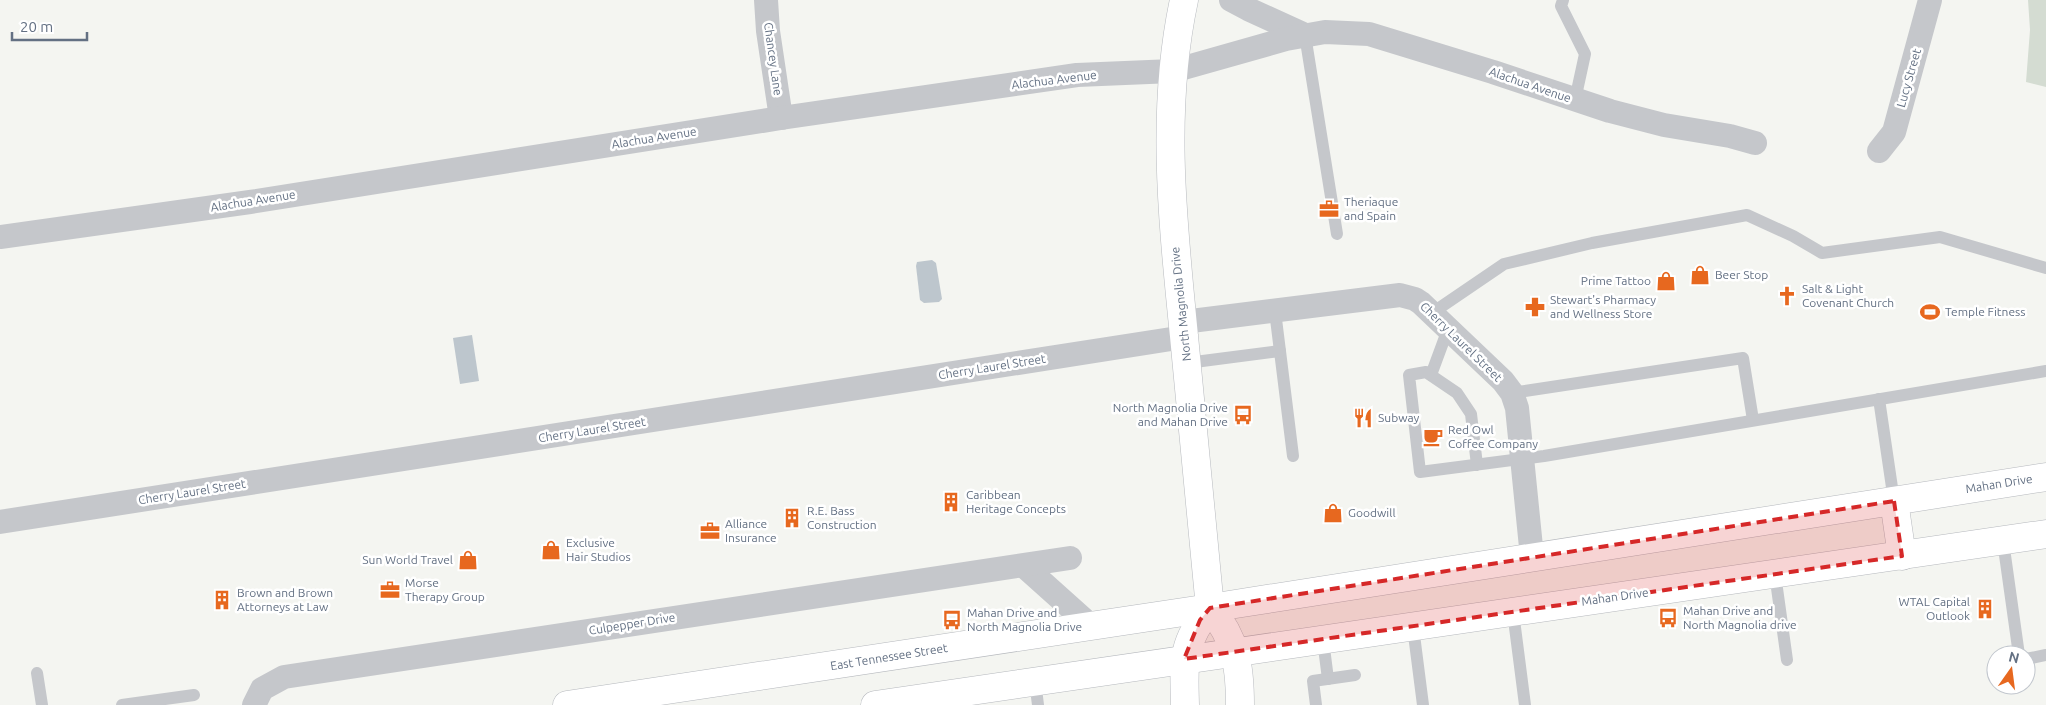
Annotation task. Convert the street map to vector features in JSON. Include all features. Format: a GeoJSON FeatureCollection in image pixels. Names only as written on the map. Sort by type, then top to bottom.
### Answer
{"type":"FeatureCollection","features":[{"type":"Feature","properties":{"kind":"main road","name":"North Magnolia Drive"},"geometry":{"type":"LineString","coordinates":[[1184,0],[1173,71],[1169,135],[1170,188],[1210,608]]}},
{"type":"Feature","properties":{"kind":"main road","name":"Mahan Drive"},"geometry":{"type":"LineString","coordinates":[[1210,608],[2046,477]]}},
{"type":"Feature","properties":{"kind":"main road"},"geometry":{"type":"LineString","coordinates":[[1894,501],[1902,556]]}},
{"type":"Feature","properties":{"kind":"main road","name":"Mahan Drive"},"geometry":{"type":"LineString","coordinates":[[1184,659],[1236,653],[2046,534]]}},
{"type":"Feature","properties":{"kind":"main road","name":"East Tennessee Street"},"geometry":{"type":"LineString","coordinates":[[576,704],[1210,608]]}},
{"type":"Feature","properties":{"kind":"main road"},"geometry":{"type":"LineString","coordinates":[[1184,705],[1184,659],[1193,633],[1210,608],[1226,629],[1236,653],[1240,705]]}},
{"type":"Feature","properties":{"kind":"main road"},"geometry":{"type":"LineString","coordinates":[[875,705],[1036,693],[1184,659]]}},
{"type":"Feature","properties":{"kind":"street","name":"Chancey Lane"},"geometry":{"type":"LineString","coordinates":[[766,0],[768,31],[781,118]]}},
{"type":"Feature","properties":{"kind":"street"},"geometry":{"type":"LineString","coordinates":[[1231,0],[1248,10],[1305,35]]}},
{"type":"Feature","properties":{"kind":"street","name":"Lucy Street"},"geometry":{"type":"LineString","coordinates":[[1879,151],[1894,132],[1930,0]]}},
{"type":"Feature","properties":{"kind":"street","name":"Alachua Avenue"},"geometry":{"type":"LineString","coordinates":[[0,238],[250,202],[781,118],[1077,76],[1173,71],[1305,35],[1325,32],[1369,34],[1493,72],[1610,111],[1664,125],[1730,136],[1755,143]]}},
{"type":"Feature","properties":{"kind":"street","name":"Cherry Laurel Street"},"geometry":{"type":"LineString","coordinates":[[0,522],[1185,341],[1275,311],[1400,295],[1415,299],[1503,381],[1512,393],[1517,408],[1532,557]]}},
{"type":"Feature","properties":{"kind":"street","name":"Culpepper Drive"},"geometry":{"type":"LineString","coordinates":[[254,705],[262,689],[284,677],[1070,558]]}},
{"type":"Feature","properties":{"kind":"street"},"geometry":{"type":"LineString","coordinates":[[1024,566],[1091,626]]}},
{"type":"Feature","properties":{"kind":"lane"},"geometry":{"type":"LineString","coordinates":[[1563,0],[1561,6],[1585,54],[1575,100]]}},
{"type":"Feature","properties":{"kind":"lane"},"geometry":{"type":"LineString","coordinates":[[1305,35],[1337,234]]}},
{"type":"Feature","properties":{"kind":"lane"},"geometry":{"type":"LineString","coordinates":[[1431,375],[1440,321],[1504,264],[1592,243],[1747,216],[1793,236],[1822,253],[1940,238],[2046,268]]}},
{"type":"Feature","properties":{"kind":"lane"},"geometry":{"type":"LineString","coordinates":[[1275,311],[1293,456]]}},
{"type":"Feature","properties":{"kind":"lane"},"geometry":{"type":"LineString","coordinates":[[1185,341],[1280,351]]}},
{"type":"Feature","properties":{"kind":"lane"},"geometry":{"type":"LineString","coordinates":[[1512,393],[1743,358],[1753,420]]}},
{"type":"Feature","properties":{"kind":"lane"},"geometry":{"type":"LineString","coordinates":[[1477,465],[1471,414],[1457,393],[1426,372],[1409,375],[1420,472],[1523,460],[2046,371]]}},
{"type":"Feature","properties":{"kind":"lane"},"geometry":{"type":"LineString","coordinates":[[1879,398],[1894,501]]}},
{"type":"Feature","properties":{"kind":"lane"},"geometry":{"type":"LineString","coordinates":[[2003,541],[2018,645]]}},
{"type":"Feature","properties":{"kind":"lane"},"geometry":{"type":"LineString","coordinates":[[1775,574],[1787,660]]}},
{"type":"Feature","properties":{"kind":"lane"},"geometry":{"type":"LineString","coordinates":[[1513,612],[1525,705]]}},
{"type":"Feature","properties":{"kind":"lane"},"geometry":{"type":"LineString","coordinates":[[1414,627],[1423,705]]}},
{"type":"Feature","properties":{"kind":"lane"},"geometry":{"type":"LineString","coordinates":[[1323,640],[1328,679]]}},
{"type":"Feature","properties":{"kind":"lane"},"geometry":{"type":"LineString","coordinates":[[37,673],[42,705]]}},
{"type":"Feature","properties":{"kind":"lane"},"geometry":{"type":"LineString","coordinates":[[1316,705],[1313,681],[1355,675]]}},
{"type":"Feature","properties":{"kind":"lane"},"geometry":{"type":"LineString","coordinates":[[122,705],[194,695]]}},
{"type":"Feature","properties":{"kind":"highlighted area"},"geometry":{"type":"Polygon","coordinates":[[[1894,501],[1902,556],[1184,659],[1200,620],[1210,608],[1894,501]]]}},
{"type":"Feature","properties":{"kind":"shaded area"},"geometry":{"type":"Polygon","coordinates":[[[2028,0],[2046,0],[2046,87],[2026,82],[2030,30],[2028,0]]]}},
{"type":"Feature","properties":{"kind":"shaded area"},"geometry":{"type":"Polygon","coordinates":[[[932,260],[936,263],[942,299],[939,302],[924,303],[920,300],[916,266],[917,262],[932,260]]]}},
{"type":"Feature","properties":{"kind":"shaded area"},"geometry":{"type":"Polygon","coordinates":[[[472,335],[479,381],[460,384],[453,338],[472,335]]]}},
{"type":"Feature","properties":{"kind":"place","name":"Theriaque and Spain"},"geometry":{"type":"Point","coordinates":[1329,209]}},
{"type":"Feature","properties":{"kind":"place","name":"Beer Stop"},"geometry":{"type":"Point","coordinates":[1700,275]}},
{"type":"Feature","properties":{"kind":"place","name":"Prime Tattoo"},"geometry":{"type":"Point","coordinates":[1666,281]}},
{"type":"Feature","properties":{"kind":"place","name":"Salt & Light Covenant Church"},"geometry":{"type":"Point","coordinates":[1787,296]}},
{"type":"Feature","properties":{"kind":"place","name":"Stewart's Pharmacy and Wellness Store"},"geometry":{"type":"Point","coordinates":[1535,307]}},
{"type":"Feature","properties":{"kind":"place","name":"Temple Fitness"},"geometry":{"type":"Point","coordinates":[1930,312]}},
{"type":"Feature","properties":{"kind":"place","name":"North Magnolia Drive and Mahan Drive"},"geometry":{"type":"Point","coordinates":[1243,415]}},
{"type":"Feature","properties":{"kind":"place","name":"Subway"},"geometry":{"type":"Point","coordinates":[1363,418]}},
{"type":"Feature","properties":{"kind":"place","name":"Red Owl Coffee Company"},"geometry":{"type":"Point","coordinates":[1433,437]}},
{"type":"Feature","properties":{"kind":"place","name":"Caribbean Heritage Concepts"},"geometry":{"type":"Point","coordinates":[951,502]}},
{"type":"Feature","properties":{"kind":"place","name":"Goodwill"},"geometry":{"type":"Point","coordinates":[1333,513]}},
{"type":"Feature","properties":{"kind":"place","name":"R.E. Bass Construction"},"geometry":{"type":"Point","coordinates":[792,518]}},
{"type":"Feature","properties":{"kind":"place","name":"Alliance Insurance"},"geometry":{"type":"Point","coordinates":[710,531]}},
{"type":"Feature","properties":{"kind":"place","name":"Exclusive Hair Studios"},"geometry":{"type":"Point","coordinates":[551,550]}},
{"type":"Feature","properties":{"kind":"place","name":"Sun World Travel"},"geometry":{"type":"Point","coordinates":[468,560]}},
{"type":"Feature","properties":{"kind":"place","name":"Morse Therapy Group"},"geometry":{"type":"Point","coordinates":[390,590]}},
{"type":"Feature","properties":{"kind":"place","name":"Brown and Brown Attorneys at Law"},"geometry":{"type":"Point","coordinates":[222,600]}},
{"type":"Feature","properties":{"kind":"place","name":"WTAL Capital Outlook"},"geometry":{"type":"Point","coordinates":[1985,609]}},
{"type":"Feature","properties":{"kind":"place","name":"Mahan Drive and North Magnolia drive"},"geometry":{"type":"Point","coordinates":[1668,618]}},
{"type":"Feature","properties":{"kind":"place","name":"Mahan Drive and North Magnolia Drive"},"geometry":{"type":"Point","coordinates":[952,620]}}]}
